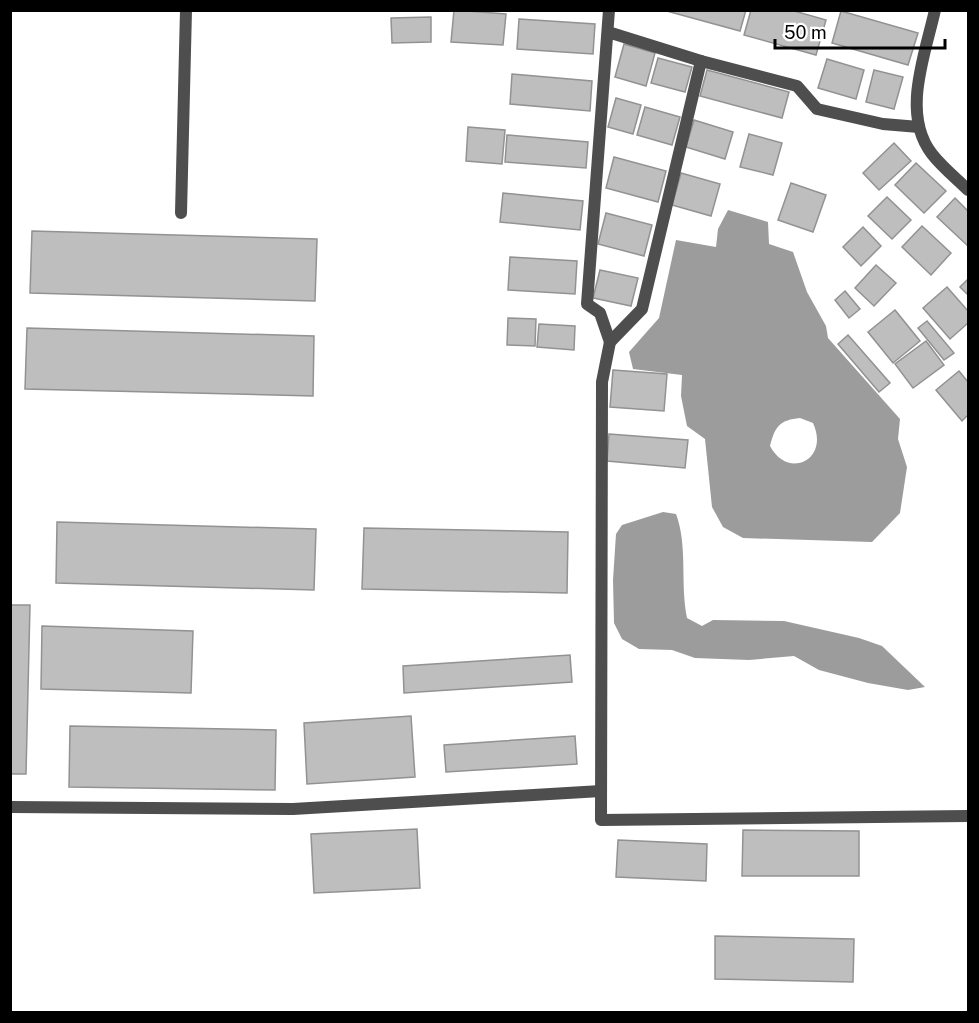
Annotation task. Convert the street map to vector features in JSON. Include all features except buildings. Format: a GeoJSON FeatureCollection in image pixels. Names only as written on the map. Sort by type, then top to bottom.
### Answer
{"type":"FeatureCollection","features":[{"type":"Feature","properties":{"kind":"street"},"geometry":{"type":"LineString","coordinates":[[181,213],[186,10]]}},
{"type":"Feature","properties":{"kind":"street"},"geometry":{"type":"LineString","coordinates":[[609,10],[587,304],[600,313],[610,342],[602,382],[601,820],[969,816]]}},
{"type":"Feature","properties":{"kind":"street"},"geometry":{"type":"LineString","coordinates":[[935,10],[918,86],[916,117],[923,140],[932,155],[969,190]]}},
{"type":"Feature","properties":{"kind":"street"},"geometry":{"type":"LineString","coordinates":[[608,32],[701,61],[797,86],[817,109],[883,124],[919,127]]}},
{"type":"Feature","properties":{"kind":"street"},"geometry":{"type":"LineString","coordinates":[[610,342],[642,309],[701,61]]}},
{"type":"Feature","properties":{"kind":"street"},"geometry":{"type":"LineString","coordinates":[[10,807],[293,809],[601,791]]}},
{"type":"Feature","properties":{"kind":"shaded area"},"geometry":{"type":"Polygon","coordinates":[[[728,210],[768,222],[769,244],[793,252],[807,292],[826,326],[828,338],[900,419],[898,439],[907,467],[900,513],[872,542],[743,538],[723,527],[712,507],[705,439],[687,426],[681,396],[682,375],[633,369],[629,352],[659,318],[676,240],[716,247],[718,229],[728,210]],[[800,418],[783,422],[776,429],[770,446],[787,462],[805,461],[812,456],[816,447],[817,436],[813,423],[800,418]]]}},
{"type":"Feature","properties":{"kind":"shaded area"},"geometry":{"type":"Polygon","coordinates":[[[663,512],[676,514],[680,526],[687,618],[702,626],[713,620],[784,621],[859,638],[882,646],[925,687],[908,690],[868,683],[819,670],[794,656],[749,660],[695,658],[672,650],[639,649],[622,639],[614,623],[613,580],[616,534],[622,525],[663,512]]]}}]}
